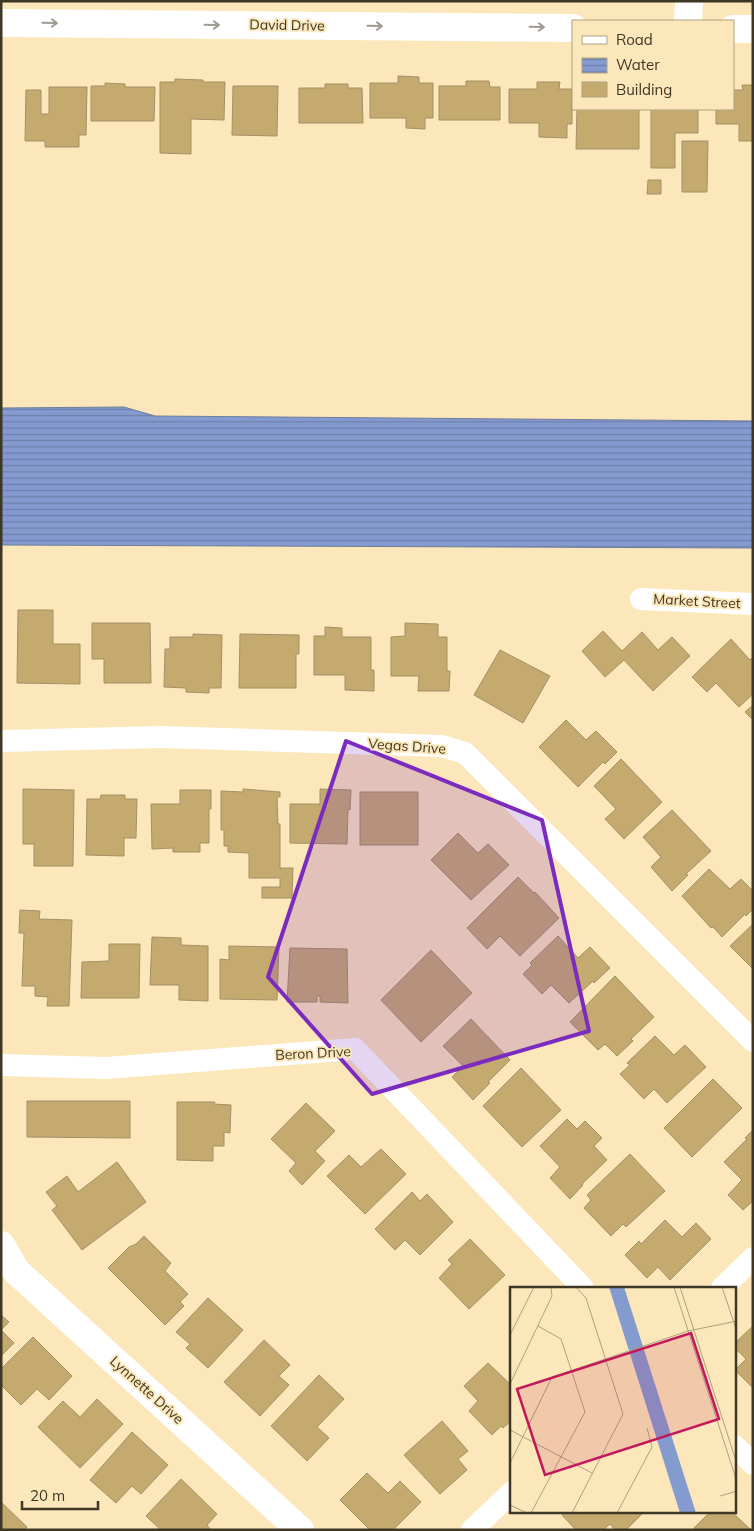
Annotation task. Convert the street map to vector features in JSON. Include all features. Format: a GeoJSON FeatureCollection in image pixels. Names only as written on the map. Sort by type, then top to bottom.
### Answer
{"type":"FeatureCollection","features":[{"type":"Feature","properties":{"kind":"main road"},"geometry":{"type":"LineString","coordinates":[[688,20],[689,1]]}},
{"type":"Feature","properties":{"kind":"main road","name":"David Drive"},"geometry":{"type":"LineString","coordinates":[[1,23],[572,28]]}},
{"type":"Feature","properties":{"kind":"main road"},"geometry":{"type":"LineString","coordinates":[[734,29],[753,29]]}},
{"type":"Feature","properties":{"kind":"main road","name":"Lynnette Drive"},"geometry":{"type":"LineString","coordinates":[[1,1245],[16,1270],[300,1530]]}},
{"type":"Feature","properties":{"kind":"street","name":"Market Street"},"geometry":{"type":"LineString","coordinates":[[641,599],[753,604]]}},
{"type":"Feature","properties":{"kind":"street","name":"Vegas Drive"},"geometry":{"type":"LineString","coordinates":[[1,741],[162,737],[442,746],[465,754],[753,1041]]}},
{"type":"Feature","properties":{"kind":"street","name":"Beron Drive"},"geometry":{"type":"LineString","coordinates":[[1,1065],[106,1068],[356,1049],[582,1287]]}},
{"type":"Feature","properties":{"kind":"street"},"geometry":{"type":"LineString","coordinates":[[723,1287],[753,1258]]}},
{"type":"Feature","properties":{"kind":"street"},"geometry":{"type":"LineString","coordinates":[[736,1447],[753,1464]]}},
{"type":"Feature","properties":{"kind":"street"},"geometry":{"type":"LineString","coordinates":[[472,1530],[510,1494]]}},
{"type":"Feature","properties":{"kind":"highlighted area"},"geometry":{"type":"Polygon","coordinates":[[[346,741],[542,820],[589,1031],[372,1094],[268,977],[346,741]]]}},
{"type":"Feature","properties":{"kind":"water"},"geometry":{"type":"Polygon","coordinates":[[[124,407],[155,416],[753,421],[753,548],[1,545],[1,408],[124,407]]]}},
{"type":"Feature","properties":{"kind":"building"},"geometry":{"type":"Polygon","coordinates":[[[398,76],[419,77],[419,83],[433,83],[433,118],[425,118],[425,129],[406,128],[406,118],[370,118],[370,83],[398,83],[398,76]]]}},
{"type":"Feature","properties":{"kind":"building"},"geometry":{"type":"Polygon","coordinates":[[[175,79],[225,82],[224,120],[191,119],[191,154],[160,153],[160,82],[175,82],[175,79]]]}},
{"type":"Feature","properties":{"kind":"building"},"geometry":{"type":"Polygon","coordinates":[[[466,81],[489,81],[490,87],[500,87],[500,120],[439,120],[439,86],[466,86],[466,81]]]}},
{"type":"Feature","properties":{"kind":"building"},"geometry":{"type":"Polygon","coordinates":[[[537,82],[560,82],[559,89],[572,89],[572,124],[567,124],[567,138],[539,137],[539,123],[509,123],[509,89],[537,89],[537,82]]]}},
{"type":"Feature","properties":{"kind":"building"},"geometry":{"type":"Polygon","coordinates":[[[105,83],[125,84],[125,87],[155,87],[154,121],[91,121],[91,86],[105,86],[105,83]]]}},
{"type":"Feature","properties":{"kind":"building"},"geometry":{"type":"Polygon","coordinates":[[[325,84],[348,84],[348,88],[362,88],[363,123],[299,123],[299,88],[325,88],[325,84]]]}},
{"type":"Feature","properties":{"kind":"building"},"geometry":{"type":"Polygon","coordinates":[[[742,85],[753,85],[753,141],[739,141],[739,124],[716,124],[716,110],[734,110],[734,90],[743,90],[742,85]]]}},
{"type":"Feature","properties":{"kind":"building"},"geometry":{"type":"Polygon","coordinates":[[[233,86],[278,86],[277,136],[232,135],[233,86]]]}},
{"type":"Feature","properties":{"kind":"building"},"geometry":{"type":"Polygon","coordinates":[[[49,87],[87,87],[86,135],[79,135],[79,147],[45,147],[45,141],[25,141],[26,90],[41,90],[41,114],[49,114],[49,87]]]}},
{"type":"Feature","properties":{"kind":"building"},"geometry":{"type":"Polygon","coordinates":[[[577,110],[639,110],[639,149],[576,149],[577,110]]]}},
{"type":"Feature","properties":{"kind":"building"},"geometry":{"type":"Polygon","coordinates":[[[651,110],[698,110],[698,133],[675,133],[675,168],[651,168],[651,110]]]}},
{"type":"Feature","properties":{"kind":"building"},"geometry":{"type":"Polygon","coordinates":[[[682,141],[708,141],[707,192],[682,192],[682,141]]]}},
{"type":"Feature","properties":{"kind":"building"},"geometry":{"type":"Polygon","coordinates":[[[648,180],[661,180],[661,194],[647,194],[648,180]]]}},
{"type":"Feature","properties":{"kind":"building"},"geometry":{"type":"Polygon","coordinates":[[[18,610],[53,610],[53,644],[80,644],[80,684],[17,683],[18,610]]]}},
{"type":"Feature","properties":{"kind":"building"},"geometry":{"type":"Polygon","coordinates":[[[92,623],[150,623],[151,683],[104,683],[104,659],[92,659],[92,623]]]}},
{"type":"Feature","properties":{"kind":"building"},"geometry":{"type":"Polygon","coordinates":[[[405,623],[438,624],[438,637],[447,637],[447,671],[450,671],[449,691],[418,691],[419,676],[391,676],[391,637],[405,636],[405,623]]]}},
{"type":"Feature","properties":{"kind":"building"},"geometry":{"type":"Polygon","coordinates":[[[325,627],[342,628],[342,637],[371,637],[371,670],[374,670],[374,691],[345,690],[345,675],[314,675],[314,636],[325,636],[325,627]]]}},
{"type":"Feature","properties":{"kind":"building"},"geometry":{"type":"Polygon","coordinates":[[[603,631],[622,651],[642,632],[658,650],[672,637],[690,656],[653,691],[624,660],[605,677],[582,651],[603,631]]]}},
{"type":"Feature","properties":{"kind":"building"},"geometry":{"type":"Polygon","coordinates":[[[193,634],[222,635],[221,688],[209,688],[209,693],[186,692],[186,688],[164,687],[165,649],[170,649],[170,637],[193,637],[193,634]]]}},
{"type":"Feature","properties":{"kind":"building"},"geometry":{"type":"Polygon","coordinates":[[[240,634],[299,635],[299,654],[296,654],[296,688],[239,688],[240,634]]]}},
{"type":"Feature","properties":{"kind":"building"},"geometry":{"type":"Polygon","coordinates":[[[731,639],[750,660],[753,657],[753,694],[739,707],[716,683],[707,692],[692,677],[731,639]]]}},
{"type":"Feature","properties":{"kind":"building"},"geometry":{"type":"Polygon","coordinates":[[[500,650],[550,676],[523,723],[474,695],[500,650]]]}},
{"type":"Feature","properties":{"kind":"building"},"geometry":{"type":"Polygon","coordinates":[[[753,705],[753,720],[745,712],[753,705]]]}},
{"type":"Feature","properties":{"kind":"building"},"geometry":{"type":"Polygon","coordinates":[[[566,720],[586,740],[596,731],[617,752],[605,764],[603,762],[578,787],[539,747],[566,720]]]}},
{"type":"Feature","properties":{"kind":"building"},"geometry":{"type":"Polygon","coordinates":[[[621,759],[662,802],[624,839],[605,819],[616,809],[594,786],[621,759]]]}},
{"type":"Feature","properties":{"kind":"building"},"geometry":{"type":"Polygon","coordinates":[[[23,789],[74,790],[73,866],[34,866],[34,844],[23,844],[23,789]]]}},
{"type":"Feature","properties":{"kind":"building"},"geometry":{"type":"Polygon","coordinates":[[[243,789],[280,792],[280,797],[277,797],[278,824],[280,824],[280,868],[293,868],[292,898],[262,898],[262,887],[280,887],[280,878],[249,878],[249,853],[228,852],[228,846],[224,846],[224,830],[221,830],[221,791],[243,792],[243,789]]]}},
{"type":"Feature","properties":{"kind":"building"},"geometry":{"type":"Polygon","coordinates":[[[320,789],[351,790],[350,810],[348,809],[347,844],[290,843],[290,804],[320,804],[320,789]]]}},
{"type":"Feature","properties":{"kind":"building"},"geometry":{"type":"Polygon","coordinates":[[[180,790],[211,790],[209,843],[200,843],[200,852],[173,852],[173,848],[152,849],[151,804],[180,804],[180,790]]]}},
{"type":"Feature","properties":{"kind":"building"},"geometry":{"type":"Polygon","coordinates":[[[360,792],[418,792],[418,845],[360,845],[360,792]]]}},
{"type":"Feature","properties":{"kind":"building"},"geometry":{"type":"Polygon","coordinates":[[[101,795],[125,795],[125,799],[137,799],[136,838],[124,838],[124,856],[86,855],[87,799],[100,799],[101,795]]]}},
{"type":"Feature","properties":{"kind":"building"},"geometry":{"type":"Polygon","coordinates":[[[672,810],[711,851],[686,874],[688,875],[672,891],[651,867],[661,857],[643,837],[672,810]]]}},
{"type":"Feature","properties":{"kind":"building"},"geometry":{"type":"Polygon","coordinates":[[[458,833],[478,853],[488,844],[509,865],[471,900],[431,860],[458,833]]]}},
{"type":"Feature","properties":{"kind":"building"},"geometry":{"type":"Polygon","coordinates":[[[709,869],[730,889],[741,879],[753,891],[753,909],[746,916],[745,914],[722,937],[713,927],[711,928],[682,896],[709,869]]]}},
{"type":"Feature","properties":{"kind":"building"},"geometry":{"type":"Polygon","coordinates":[[[518,877],[559,918],[520,956],[500,936],[487,949],[467,928],[518,877]]]}},
{"type":"Feature","properties":{"kind":"building"},"geometry":{"type":"Polygon","coordinates":[[[20,910],[40,911],[39,919],[72,920],[69,1006],[47,1006],[48,997],[35,996],[35,986],[22,986],[24,933],[19,933],[20,910]]]}},
{"type":"Feature","properties":{"kind":"building"},"geometry":{"type":"Polygon","coordinates":[[[753,924],[753,969],[730,946],[753,924]]]}},
{"type":"Feature","properties":{"kind":"building"},"geometry":{"type":"Polygon","coordinates":[[[558,936],[578,958],[590,947],[610,968],[569,1003],[551,985],[542,994],[523,974],[532,965],[530,963],[558,936]]]}},
{"type":"Feature","properties":{"kind":"building"},"geometry":{"type":"Polygon","coordinates":[[[152,937],[181,938],[181,945],[208,946],[208,1001],[179,1000],[179,985],[150,985],[152,937]]]}},
{"type":"Feature","properties":{"kind":"building"},"geometry":{"type":"Polygon","coordinates":[[[109,944],[140,944],[139,998],[81,998],[82,962],[109,961],[109,944]]]}},
{"type":"Feature","properties":{"kind":"building"},"geometry":{"type":"Polygon","coordinates":[[[229,946],[279,947],[277,1000],[220,999],[220,959],[229,960],[229,946]]]}},
{"type":"Feature","properties":{"kind":"building"},"geometry":{"type":"Polygon","coordinates":[[[290,948],[347,949],[348,1003],[320,1002],[320,996],[317,996],[317,1002],[287,1002],[290,948]]]}},
{"type":"Feature","properties":{"kind":"building"},"geometry":{"type":"Polygon","coordinates":[[[431,950],[472,993],[421,1042],[381,1000],[431,950]]]}},
{"type":"Feature","properties":{"kind":"building"},"geometry":{"type":"Polygon","coordinates":[[[615,976],[654,1017],[631,1039],[633,1041],[617,1056],[605,1044],[598,1050],[570,1022],[615,976]]]}},
{"type":"Feature","properties":{"kind":"building"},"geometry":{"type":"Polygon","coordinates":[[[471,1019],[510,1060],[473,1100],[452,1077],[463,1066],[443,1046],[471,1019]]]}},
{"type":"Feature","properties":{"kind":"building"},"geometry":{"type":"Polygon","coordinates":[[[655,1036],[674,1055],[685,1045],[706,1067],[667,1103],[654,1089],[644,1099],[620,1074],[630,1065],[627,1063],[655,1036]]]}},
{"type":"Feature","properties":{"kind":"building"},"geometry":{"type":"Polygon","coordinates":[[[521,1068],[561,1110],[522,1147],[483,1106],[521,1068]]]}},
{"type":"Feature","properties":{"kind":"building"},"geometry":{"type":"Polygon","coordinates":[[[713,1079],[742,1108],[692,1157],[664,1128],[713,1079]]]}},
{"type":"Feature","properties":{"kind":"building"},"geometry":{"type":"Polygon","coordinates":[[[27,1101],[130,1101],[130,1138],[27,1137],[27,1101]]]}},
{"type":"Feature","properties":{"kind":"building"},"geometry":{"type":"Polygon","coordinates":[[[177,1102],[215,1102],[214,1104],[231,1105],[230,1133],[224,1132],[224,1146],[213,1146],[213,1161],[177,1160],[177,1102]]]}},
{"type":"Feature","properties":{"kind":"building"},"geometry":{"type":"Polygon","coordinates":[[[306,1103],[335,1131],[315,1151],[325,1161],[302,1185],[289,1171],[296,1163],[271,1139],[306,1103]]]}},
{"type":"Feature","properties":{"kind":"building"},"geometry":{"type":"Polygon","coordinates":[[[567,1119],[577,1129],[585,1121],[602,1138],[594,1146],[607,1160],[582,1184],[570,1199],[550,1178],[560,1167],[540,1146],[567,1119]]]}},
{"type":"Feature","properties":{"kind":"building"},"geometry":{"type":"Polygon","coordinates":[[[753,1130],[753,1201],[743,1210],[728,1195],[742,1180],[724,1162],[747,1139],[745,1138],[753,1130]]]}},
{"type":"Feature","properties":{"kind":"building"},"geometry":{"type":"Polygon","coordinates":[[[381,1149],[406,1174],[365,1214],[327,1176],[349,1155],[361,1167],[381,1149]]]}},
{"type":"Feature","properties":{"kind":"building"},"geometry":{"type":"Polygon","coordinates":[[[630,1154],[665,1191],[626,1227],[623,1224],[611,1236],[584,1208],[591,1200],[587,1195],[630,1154]]]}},
{"type":"Feature","properties":{"kind":"building"},"geometry":{"type":"Polygon","coordinates":[[[117,1162],[146,1202],[82,1250],[52,1210],[57,1206],[46,1192],[67,1176],[78,1192],[117,1162]]]}},
{"type":"Feature","properties":{"kind":"building"},"geometry":{"type":"Polygon","coordinates":[[[412,1192],[420,1201],[427,1194],[453,1222],[420,1255],[405,1240],[395,1250],[375,1229],[412,1192]]]}},
{"type":"Feature","properties":{"kind":"building"},"geometry":{"type":"Polygon","coordinates":[[[665,1220],[682,1237],[696,1223],[711,1239],[670,1280],[658,1267],[647,1278],[625,1255],[639,1241],[641,1244],[665,1220]]]}},
{"type":"Feature","properties":{"kind":"building"},"geometry":{"type":"Polygon","coordinates":[[[144,1236],[171,1263],[165,1271],[188,1294],[180,1302],[184,1306],[165,1325],[108,1268],[129,1247],[136,1244],[144,1236]]]}},
{"type":"Feature","properties":{"kind":"building"},"geometry":{"type":"Polygon","coordinates":[[[470,1239],[505,1275],[469,1309],[439,1278],[452,1264],[448,1260],[470,1239]]]}},
{"type":"Feature","properties":{"kind":"building"},"geometry":{"type":"Polygon","coordinates":[[[208,1298],[243,1330],[208,1368],[186,1348],[190,1344],[176,1332],[208,1298]]]}},
{"type":"Feature","properties":{"kind":"building"},"geometry":{"type":"Polygon","coordinates":[[[1,1315],[9,1322],[1,1330],[1,1315]]]}},
{"type":"Feature","properties":{"kind":"building"},"geometry":{"type":"Polygon","coordinates":[[[753,1326],[753,1388],[736,1371],[746,1359],[736,1349],[736,1342],[753,1326]]]}},
{"type":"Feature","properties":{"kind":"building"},"geometry":{"type":"Polygon","coordinates":[[[1,1330],[14,1343],[1,1356],[1,1330]]]}},
{"type":"Feature","properties":{"kind":"building"},"geometry":{"type":"Polygon","coordinates":[[[33,1337],[72,1376],[49,1400],[37,1389],[21,1405],[1,1385],[1,1369],[33,1337]]]}},
{"type":"Feature","properties":{"kind":"building"},"geometry":{"type":"Polygon","coordinates":[[[264,1340],[290,1365],[279,1376],[289,1385],[260,1416],[224,1382],[264,1340]]]}},
{"type":"Feature","properties":{"kind":"building"},"geometry":{"type":"Polygon","coordinates":[[[488,1363],[510,1384],[510,1422],[503,1428],[501,1426],[492,1435],[469,1411],[478,1401],[464,1386],[488,1363]]]}},
{"type":"Feature","properties":{"kind":"building"},"geometry":{"type":"Polygon","coordinates":[[[319,1375],[344,1399],[317,1427],[329,1438],[307,1461],[271,1426],[319,1375]]]}},
{"type":"Feature","properties":{"kind":"building"},"geometry":{"type":"Polygon","coordinates":[[[97,1399],[123,1424],[80,1468],[38,1427],[63,1401],[80,1417],[97,1399]]]}},
{"type":"Feature","properties":{"kind":"building"},"geometry":{"type":"Polygon","coordinates":[[[442,1421],[468,1451],[458,1459],[467,1470],[440,1494],[404,1455],[442,1421]]]}},
{"type":"Feature","properties":{"kind":"building"},"geometry":{"type":"Polygon","coordinates":[[[132,1432],[168,1465],[141,1494],[132,1486],[116,1503],[90,1480],[132,1432]]]}},
{"type":"Feature","properties":{"kind":"building"},"geometry":{"type":"Polygon","coordinates":[[[367,1473],[388,1493],[400,1481],[421,1502],[393,1530],[370,1530],[340,1500],[367,1473]]]}},
{"type":"Feature","properties":{"kind":"building"},"geometry":{"type":"Polygon","coordinates":[[[181,1479],[217,1514],[207,1525],[211,1530],[161,1530],[146,1516],[181,1479]]]}},
{"type":"Feature","properties":{"kind":"building"},"geometry":{"type":"Polygon","coordinates":[[[1,1502],[27,1527],[25,1530],[1,1530],[1,1502]]]}},
{"type":"Feature","properties":{"kind":"building"},"geometry":{"type":"Polygon","coordinates":[[[642,1514],[626,1530],[615,1530],[610,1524],[603,1530],[576,1530],[562,1515],[642,1514]]]}},
{"type":"Feature","properties":{"kind":"building"},"geometry":{"type":"Polygon","coordinates":[[[708,1514],[734,1514],[751,1530],[695,1530],[694,1528],[708,1514]]]}}]}
